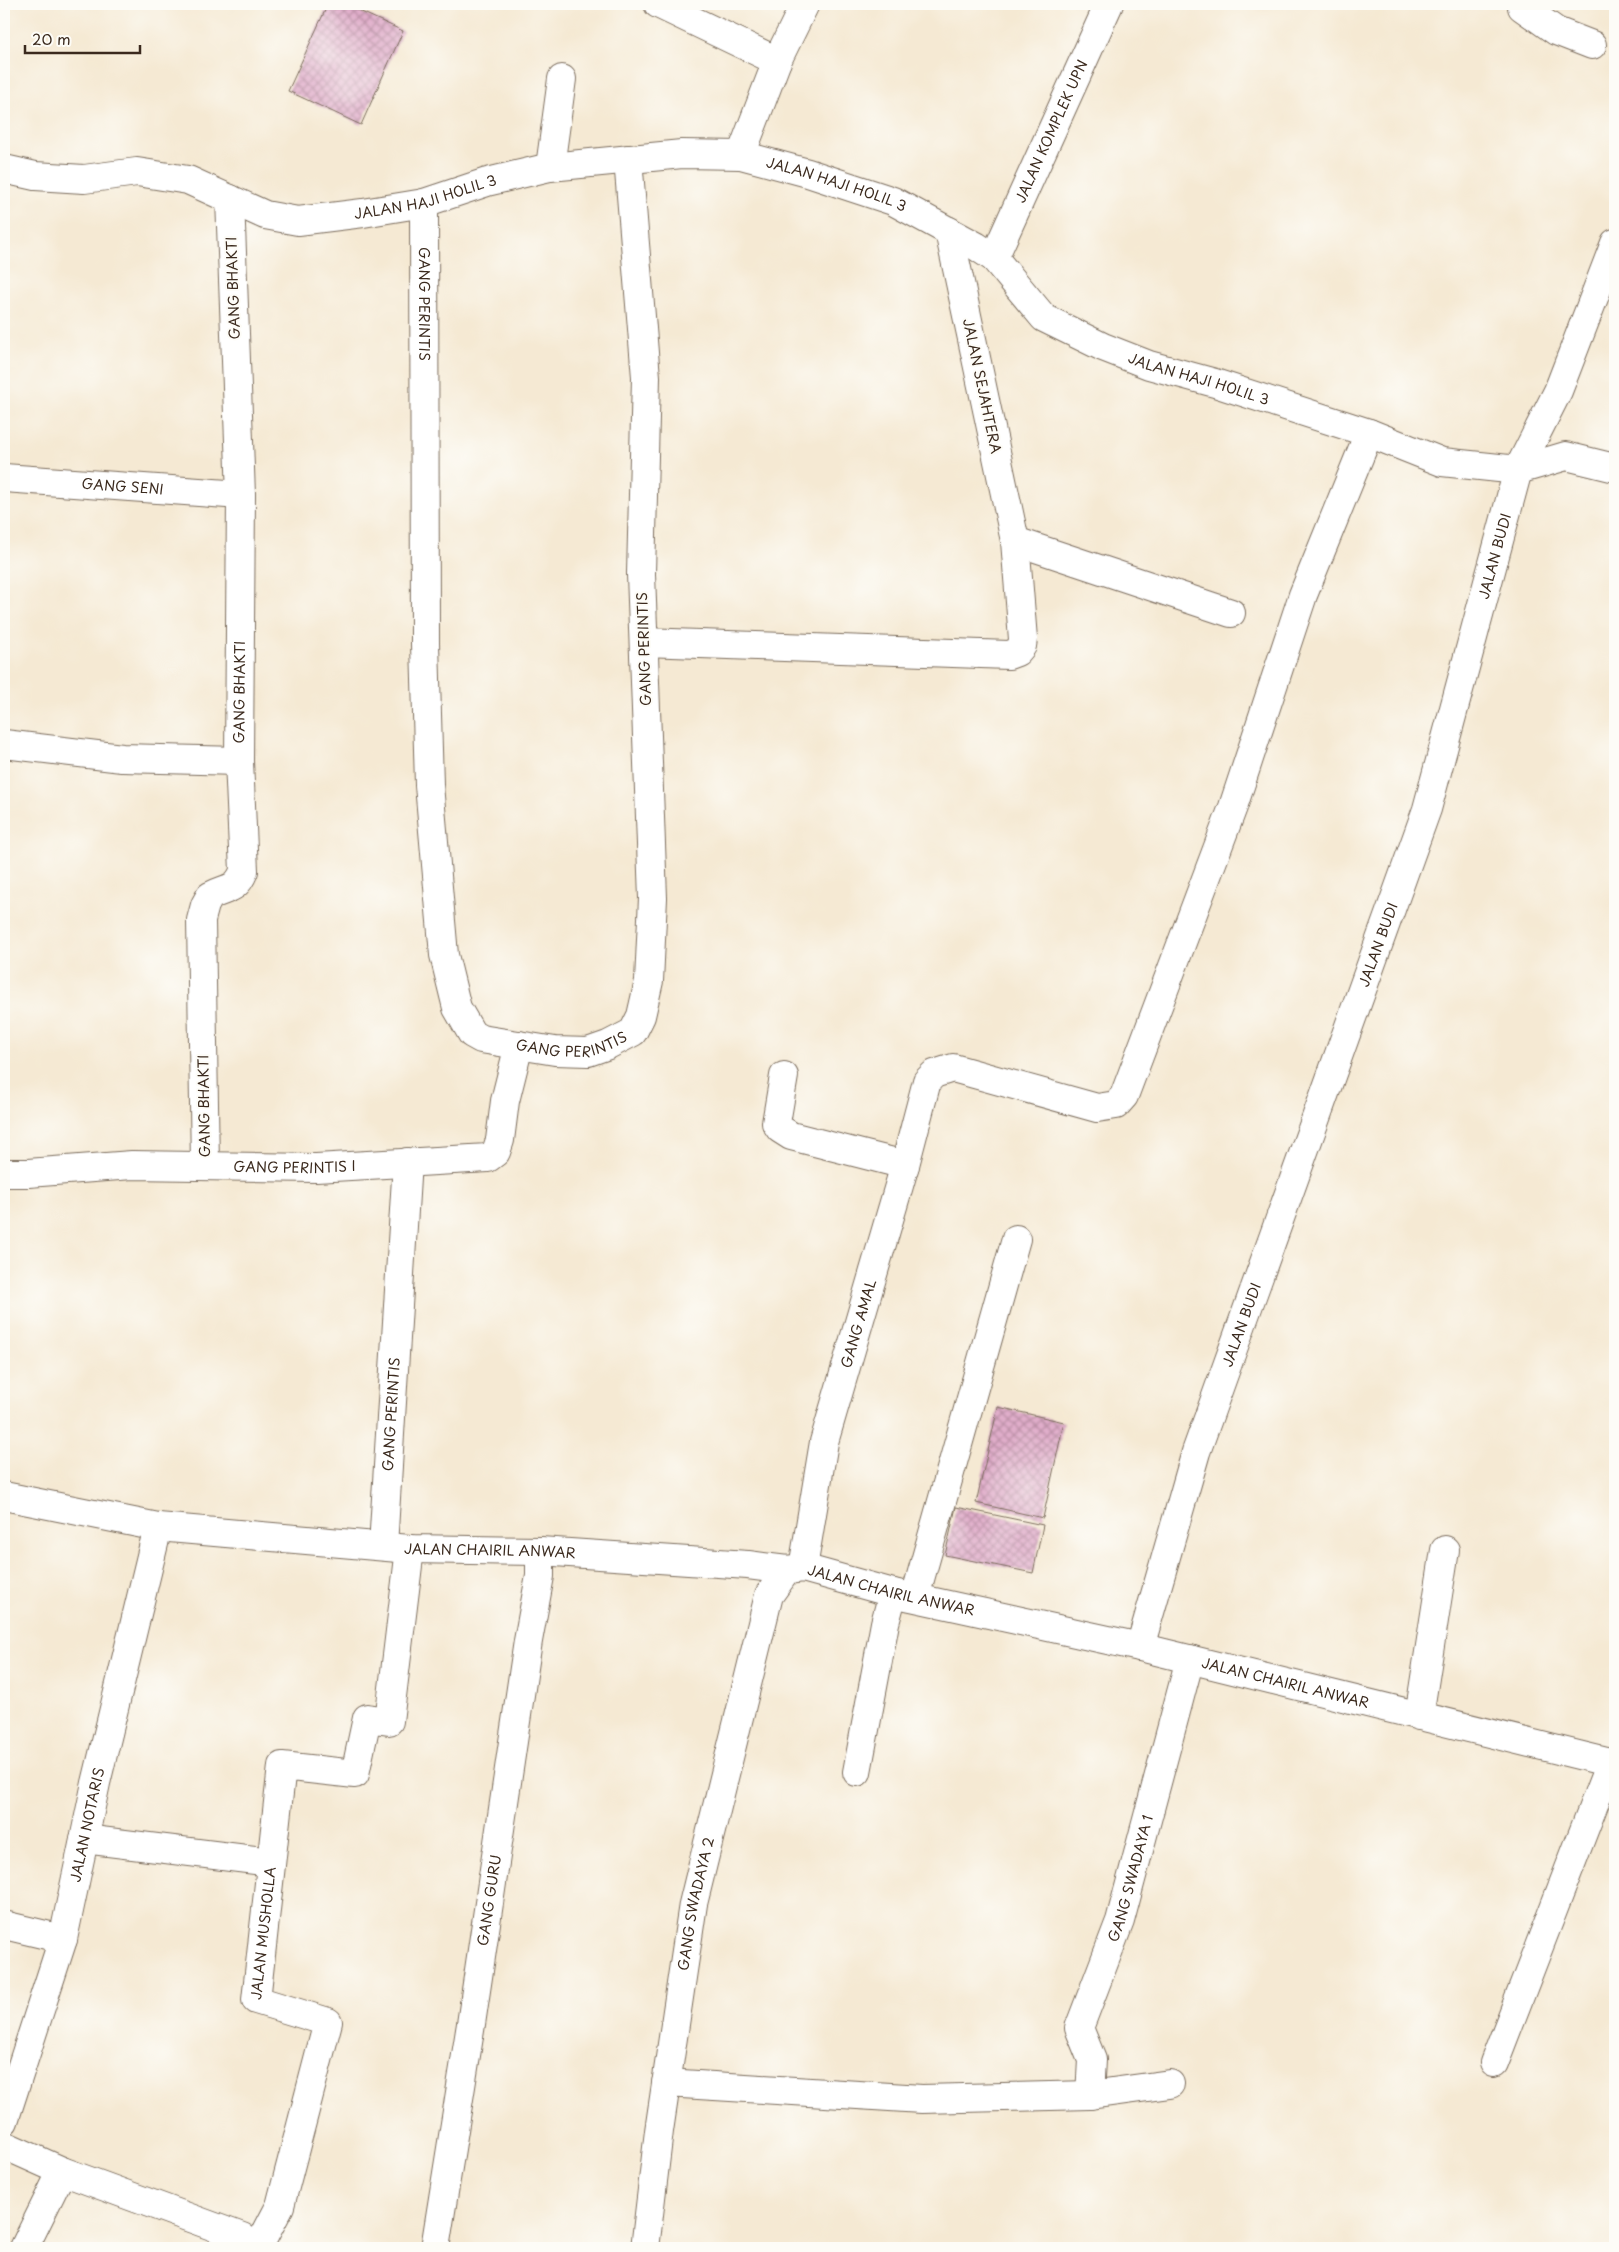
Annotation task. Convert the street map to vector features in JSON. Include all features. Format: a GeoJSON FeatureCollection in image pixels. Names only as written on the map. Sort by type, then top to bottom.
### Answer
{"type":"FeatureCollection","features":[{"type":"Feature","properties":{"kind":"street"},"geometry":{"type":"LineString","coordinates":[[658,4],[777,61]]}},
{"type":"Feature","properties":{"kind":"street"},"geometry":{"type":"LineString","coordinates":[[741,155],[777,61],[805,4]]}},
{"type":"Feature","properties":{"kind":"street","name":"JALAN KOMPLEK UPN"},"geometry":{"type":"LineString","coordinates":[[994,258],[1109,4]]}},
{"type":"Feature","properties":{"kind":"street"},"geometry":{"type":"LineString","coordinates":[[1524,5],[1556,31],[1592,46]]}},
{"type":"Feature","properties":{"kind":"street"},"geometry":{"type":"LineString","coordinates":[[550,167],[562,79]]}},
{"type":"Feature","properties":{"kind":"street","name":"JALAN HAJI HOLIL 3"},"geometry":{"type":"LineString","coordinates":[[4,169],[35,176],[84,179],[137,172],[188,180],[265,215],[298,221],[424,203],[487,182],[550,167],[682,154],[741,155],[808,173],[893,201],[949,230],[994,258],[1044,318],[1103,347],[1149,365],[1214,383],[1369,433],[1442,462],[1518,470],[1566,456],[1615,468]]}},
{"type":"Feature","properties":{"kind":"street","name":"GANG PERINTIS"},"geometry":{"type":"LineString","coordinates":[[424,203],[425,643],[429,785],[444,955],[457,1008],[472,1034],[481,1039],[555,1051],[588,1052],[608,1045],[632,1032],[640,1016],[649,981],[653,898],[641,574],[646,378],[628,158]]}},
{"type":"Feature","properties":{"kind":"street","name":"GANG BHAKTI"},"geometry":{"type":"LineString","coordinates":[[205,1165],[202,920],[205,905],[210,896],[234,888],[240,881],[244,871],[239,761],[242,496],[230,199]]}},
{"type":"Feature","properties":{"kind":"street","name":"JALAN SEJAHTERA"},"geometry":{"type":"LineString","coordinates":[[644,642],[1009,655],[1017,652],[1022,646],[1024,638],[1015,542],[949,230]]}},
{"type":"Feature","properties":{"kind":"street","name":"JALAN BUDI"},"geometry":{"type":"LineString","coordinates":[[1140,1647],[1196,1452],[1428,809],[1518,470],[1558,391],[1615,243]]}},
{"type":"Feature","properties":{"kind":"street","name":"GANG AMAL"},"geometry":{"type":"LineString","coordinates":[[795,1569],[824,1442],[905,1165],[927,1081],[934,1074],[953,1068],[1097,1108],[1116,1105],[1124,1096],[1233,807],[1303,595],[1369,433]]}},
{"type":"Feature","properties":{"kind":"street","name":"GANG SENI"},"geometry":{"type":"LineString","coordinates":[[4,478],[242,496]]}},
{"type":"Feature","properties":{"kind":"street"},"geometry":{"type":"LineString","coordinates":[[1015,542],[1231,613]]}},
{"type":"Feature","properties":{"kind":"street"},"geometry":{"type":"LineString","coordinates":[[4,744],[122,758],[239,761]]}},
{"type":"Feature","properties":{"kind":"street","name":"GANG PERINTIS I"},"geometry":{"type":"LineString","coordinates":[[4,1173],[132,1165],[316,1168],[488,1158],[496,1152],[500,1140],[505,1101],[518,1044]]}},
{"type":"Feature","properties":{"kind":"street"},"geometry":{"type":"LineString","coordinates":[[784,1076],[776,1123],[780,1129],[791,1136],[905,1165]]}},
{"type":"Feature","properties":{"kind":"street","name":"GANG PERINTIS"},"geometry":{"type":"LineString","coordinates":[[383,1546],[407,1162]]}},
{"type":"Feature","properties":{"kind":"street"},"geometry":{"type":"LineString","coordinates":[[857,1772],[885,1623],[904,1595],[1016,1239]]}},
{"type":"Feature","properties":{"kind":"street","name":"JALAN CHAIRIL ANWAR"},"geometry":{"type":"LineString","coordinates":[[4,1496],[158,1527],[410,1549],[540,1551],[748,1564],[795,1569],[1140,1647],[1613,1764]]}},
{"type":"Feature","properties":{"kind":"street","name":"JALAN NOTARIS"},"geometry":{"type":"LineString","coordinates":[[4,2121],[62,1939],[158,1527]]}},
{"type":"Feature","properties":{"kind":"street","name":"JALAN MUSHOLLA"},"geometry":{"type":"LineString","coordinates":[[256,2248],[280,2206],[328,2022],[256,2000],[282,1766],[355,1774],[367,1718],[389,1721],[410,1549]]}},
{"type":"Feature","properties":{"kind":"street"},"geometry":{"type":"LineString","coordinates":[[1419,1716],[1444,1550]]}},
{"type":"Feature","properties":{"kind":"street","name":"GANG GURU"},"geometry":{"type":"LineString","coordinates":[[435,2248],[474,2004],[528,1641],[540,1576],[540,1551]]}},
{"type":"Feature","properties":{"kind":"street","name":"GANG SWADAYA 2"},"geometry":{"type":"LineString","coordinates":[[645,2248],[666,2083],[692,1904],[770,1596],[795,1569]]}},
{"type":"Feature","properties":{"kind":"street","name":"GANG SWADAYA 1"},"geometry":{"type":"LineString","coordinates":[[1090,2095],[1092,2060],[1079,2028],[1120,1921],[1190,1659]]}},
{"type":"Feature","properties":{"kind":"street"},"geometry":{"type":"LineString","coordinates":[[1494,2063],[1613,1764]]}},
{"type":"Feature","properties":{"kind":"street"},"geometry":{"type":"LineString","coordinates":[[84,1839],[271,1862]]}},
{"type":"Feature","properties":{"kind":"street"},"geometry":{"type":"LineString","coordinates":[[4,1925],[62,1939]]}},
{"type":"Feature","properties":{"kind":"street"},"geometry":{"type":"LineString","coordinates":[[666,2083],[922,2099],[1090,2095],[1170,2084]]}},
{"type":"Feature","properties":{"kind":"street"},"geometry":{"type":"LineString","coordinates":[[4,2145],[62,2170],[242,2237],[256,2248]]}},
{"type":"Feature","properties":{"kind":"street"},"geometry":{"type":"LineString","coordinates":[[24,2248],[62,2170]]}},
{"type":"Feature","properties":{"kind":"building"},"geometry":{"type":"Polygon","coordinates":[[[328,4],[344,4],[403,31],[361,125],[288,91],[328,4]]]}},
{"type":"Feature","properties":{"kind":"building"},"geometry":{"type":"Polygon","coordinates":[[[998,1407],[1064,1422],[1043,1518],[976,1503],[998,1407]]]}},
{"type":"Feature","properties":{"kind":"building"},"geometry":{"type":"Polygon","coordinates":[[[956,1507],[1043,1525],[1033,1573],[945,1555],[956,1507]]]}}]}
